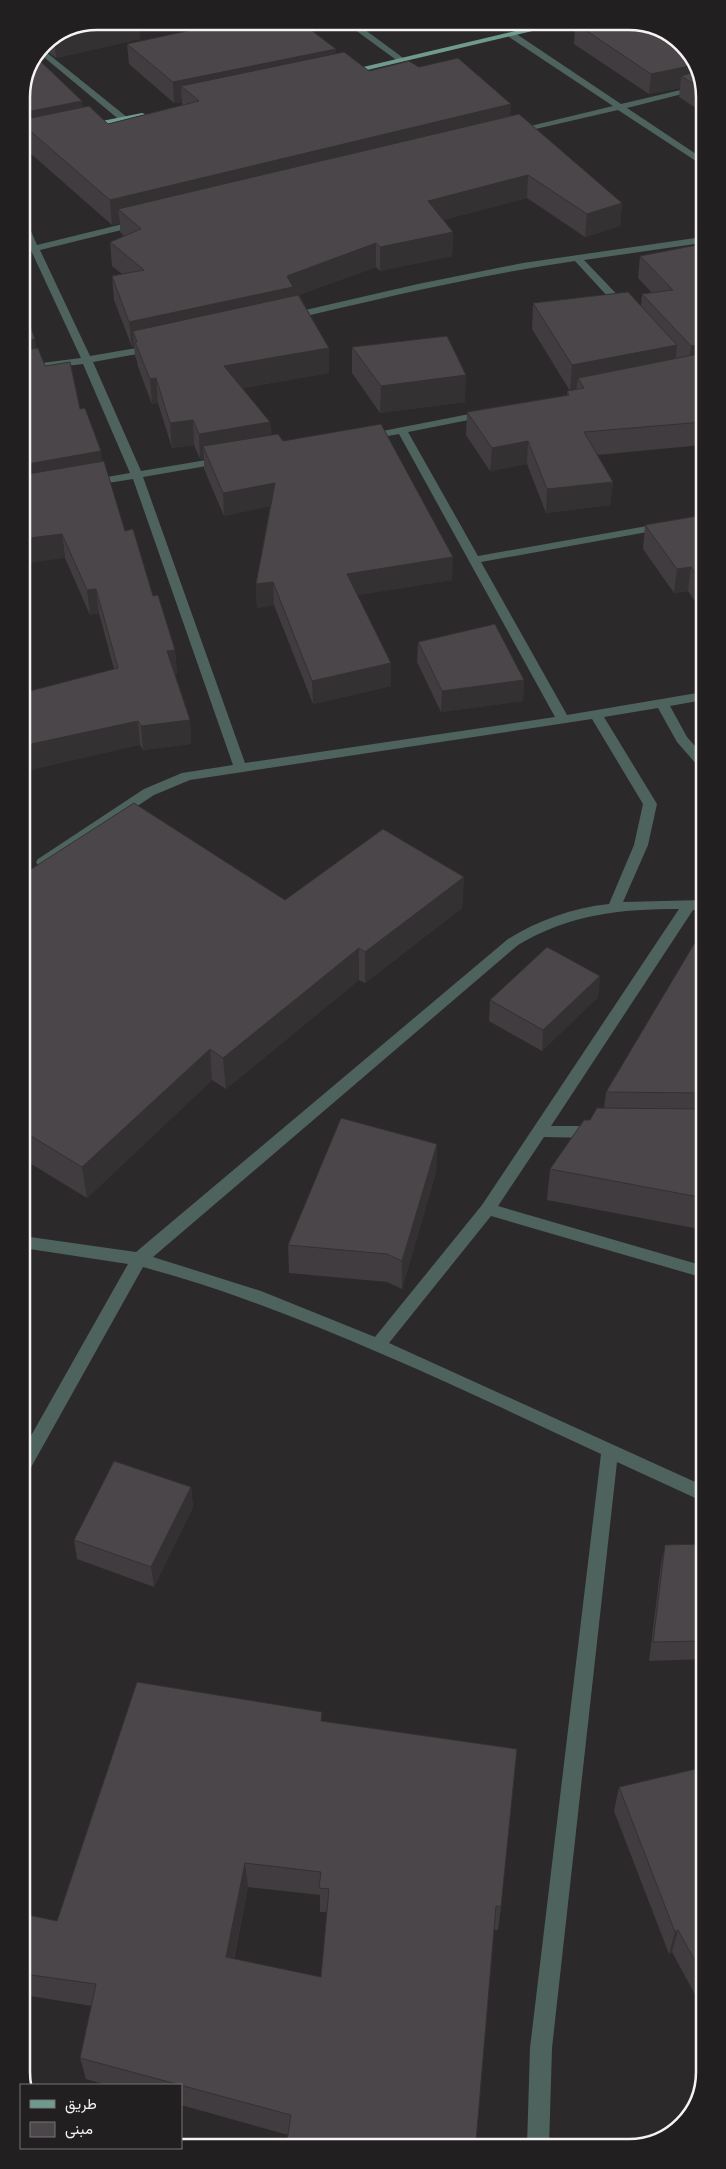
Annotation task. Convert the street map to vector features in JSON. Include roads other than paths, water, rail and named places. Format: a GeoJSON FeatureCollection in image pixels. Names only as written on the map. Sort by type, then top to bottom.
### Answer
{"type":"FeatureCollection","features":[{"type":"Feature","properties":{"kind":"main road"},"geometry":{"type":"LineString","coordinates":[[335,74],[533,30]]}},
{"type":"Feature","properties":{"kind":"main road"},"geometry":{"type":"LineString","coordinates":[[78,129],[153,113]]}},
{"type":"Feature","properties":{"kind":"street"},"geometry":{"type":"LineString","coordinates":[[360,30],[402,60]]}},
{"type":"Feature","properties":{"kind":"street"},"geometry":{"type":"LineString","coordinates":[[512,35],[696,158]]}},
{"type":"Feature","properties":{"kind":"street"},"geometry":{"type":"LineString","coordinates":[[46,55],[125,120]]}},
{"type":"Feature","properties":{"kind":"street"},"geometry":{"type":"LineString","coordinates":[[504,135],[695,90]]}},
{"type":"Feature","properties":{"kind":"street"},"geometry":{"type":"LineString","coordinates":[[35,248],[150,221]]}},
{"type":"Feature","properties":{"kind":"street"},"geometry":{"type":"LineString","coordinates":[[30,238],[88,360],[137,475],[240,767]]}},
{"type":"Feature","properties":{"kind":"street"},"geometry":{"type":"LineString","coordinates":[[277,320],[418,287],[576,257],[696,241]]}},
{"type":"Feature","properties":{"kind":"street"},"geometry":{"type":"LineString","coordinates":[[576,257],[631,316]]}},
{"type":"Feature","properties":{"kind":"street"},"geometry":{"type":"LineString","coordinates":[[30,368],[88,360],[168,345]]}},
{"type":"Feature","properties":{"kind":"street"},"geometry":{"type":"LineString","coordinates":[[353,439],[500,411]]}},
{"type":"Feature","properties":{"kind":"street"},"geometry":{"type":"LineString","coordinates":[[402,430],[563,720]]}},
{"type":"Feature","properties":{"kind":"street"},"geometry":{"type":"LineString","coordinates":[[79,485],[235,458]]}},
{"type":"Feature","properties":{"kind":"street"},"geometry":{"type":"LineString","coordinates":[[473,560],[674,524]]}},
{"type":"Feature","properties":{"kind":"street"},"geometry":{"type":"LineString","coordinates":[[30,870],[149,792],[187,776],[596,715],[696,697]]}},
{"type":"Feature","properties":{"kind":"street"},"geometry":{"type":"LineString","coordinates":[[662,703],[682,739],[696,756]]}},
{"type":"Feature","properties":{"kind":"street"},"geometry":{"type":"LineString","coordinates":[[596,715],[650,804],[641,845],[614,907]]}},
{"type":"Feature","properties":{"kind":"street"},"geometry":{"type":"LineString","coordinates":[[30,1454],[139,1259],[513,942],[542,925],[574,914],[614,907],[696,905]]}},
{"type":"Feature","properties":{"kind":"street"},"geometry":{"type":"LineString","coordinates":[[378,1346],[488,1209],[539,1131],[696,905]]}},
{"type":"Feature","properties":{"kind":"street"},"geometry":{"type":"LineString","coordinates":[[539,1131],[607,1132]]}},
{"type":"Feature","properties":{"kind":"street"},"geometry":{"type":"LineString","coordinates":[[488,1209],[696,1270]]}},
{"type":"Feature","properties":{"kind":"street"},"geometry":{"type":"LineString","coordinates":[[30,1243],[139,1259],[253,1295],[378,1346],[500,1399],[696,1490]]}},
{"type":"Feature","properties":{"kind":"street"},"geometry":{"type":"LineString","coordinates":[[538,2139],[540,2048],[610,1451]]}}]}
